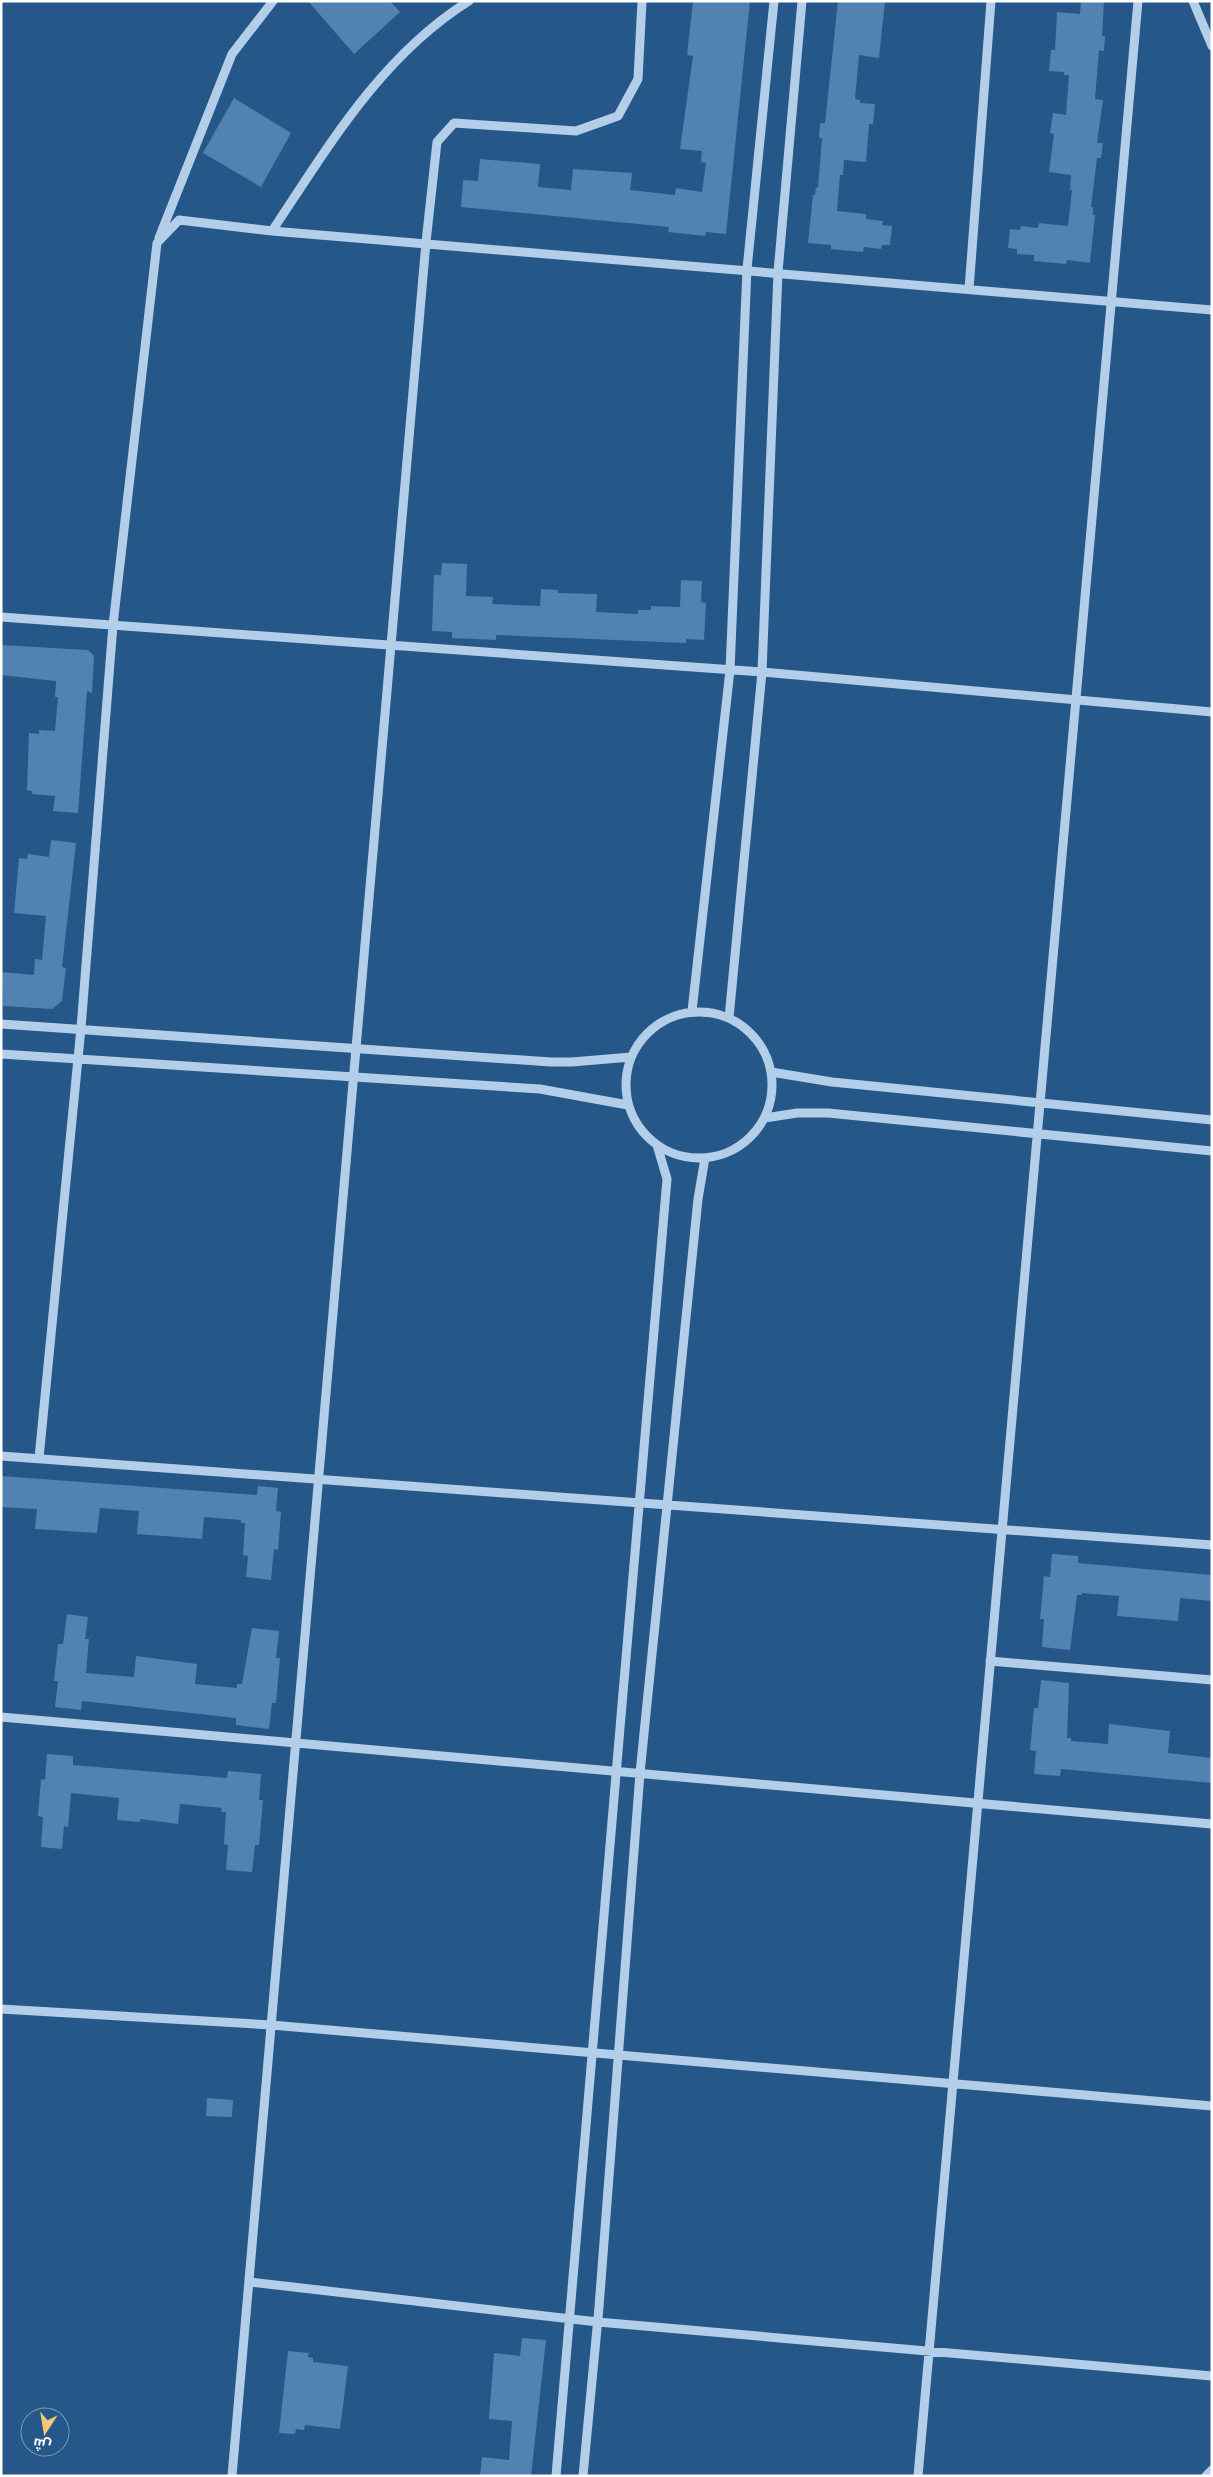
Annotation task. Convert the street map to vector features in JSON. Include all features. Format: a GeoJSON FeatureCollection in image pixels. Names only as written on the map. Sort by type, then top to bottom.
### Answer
{"type":"FeatureCollection","features":[{"type":"Feature","properties":{"kind":"street"},"geometry":{"type":"LineString","coordinates":[[39,1458],[81,1028],[113,625],[157,243],[232,54],[273,1]]}},
{"type":"Feature","properties":{"kind":"street"},"geometry":{"type":"LineString","coordinates":[[272,230],[346,120],[392,64],[446,16],[469,1]]}},
{"type":"Feature","properties":{"kind":"street"},"geometry":{"type":"LineString","coordinates":[[232,2476],[426,242],[437,142],[454,123],[576,131],[618,116],[638,79],[642,1]]}},
{"type":"Feature","properties":{"kind":"street"},"geometry":{"type":"LineString","coordinates":[[692,1011],[730,670],[747,269],[774,1]]}},
{"type":"Feature","properties":{"kind":"street"},"geometry":{"type":"LineString","coordinates":[[729,1018],[762,672],[778,272],[802,1]]}},
{"type":"Feature","properties":{"kind":"street"},"geometry":{"type":"LineString","coordinates":[[969,289],[991,1]]}},
{"type":"Feature","properties":{"kind":"street"},"geometry":{"type":"LineString","coordinates":[[918,2476],[1138,1]]}},
{"type":"Feature","properties":{"kind":"street"},"geometry":{"type":"LineString","coordinates":[[1193,1],[1212,46]]}},
{"type":"Feature","properties":{"kind":"street"},"geometry":{"type":"LineString","coordinates":[[157,243],[179,220],[272,230],[1212,310]]}},
{"type":"Feature","properties":{"kind":"street"},"geometry":{"type":"LineString","coordinates":[[1,617],[762,672],[1212,712]]}},
{"type":"Feature","properties":{"kind":"street"},"geometry":{"type":"LineString","coordinates":[[692,1011],[711,1012],[729,1018],[749,1031],[764,1049],[771,1072],[772,1095],[765,1118],[750,1138],[729,1152],[705,1158],[680,1155],[657,1145],[639,1127],[628,1105],[626,1080],[631,1057],[641,1040],[655,1026],[673,1016],[692,1011]]}},
{"type":"Feature","properties":{"kind":"street"},"geometry":{"type":"LineString","coordinates":[[1,1024],[81,1028],[551,1062],[631,1057]]}},
{"type":"Feature","properties":{"kind":"street"},"geometry":{"type":"LineString","coordinates":[[1,1054],[540,1089],[628,1105]]}},
{"type":"Feature","properties":{"kind":"street"},"geometry":{"type":"LineString","coordinates":[[771,1072],[832,1082],[1212,1120]]}},
{"type":"Feature","properties":{"kind":"street"},"geometry":{"type":"LineString","coordinates":[[765,1118],[828,1113],[1212,1151]]}},
{"type":"Feature","properties":{"kind":"street"},"geometry":{"type":"LineString","coordinates":[[556,2476],[667,1179],[657,1145]]}},
{"type":"Feature","properties":{"kind":"street"},"geometry":{"type":"LineString","coordinates":[[583,2476],[598,2322],[640,1773],[698,1199],[705,1158]]}},
{"type":"Feature","properties":{"kind":"street"},"geometry":{"type":"LineString","coordinates":[[1,1456],[1212,1544]]}},
{"type":"Feature","properties":{"kind":"street"},"geometry":{"type":"LineString","coordinates":[[990,1661],[1212,1680]]}},
{"type":"Feature","properties":{"kind":"street"},"geometry":{"type":"LineString","coordinates":[[1,1717],[1212,1824]]}},
{"type":"Feature","properties":{"kind":"street"},"geometry":{"type":"LineString","coordinates":[[1,2009],[271,2025],[1212,2106]]}},
{"type":"Feature","properties":{"kind":"street"},"geometry":{"type":"LineString","coordinates":[[249,2282],[598,2322],[1212,2376]]}},
{"type":"Feature","properties":{"kind":"street"},"geometry":{"type":"LineString","coordinates":[[1206,2476],[1212,2470]]}},
{"type":"Feature","properties":{"kind":"building"},"geometry":{"type":"Polygon","coordinates":[[[308,1],[390,1],[400,12],[354,54],[308,1]]]}},
{"type":"Feature","properties":{"kind":"building"},"geometry":{"type":"Polygon","coordinates":[[[693,1],[750,1],[726,234],[706,232],[705,236],[668,232],[669,227],[461,207],[463,180],[478,181],[480,159],[540,164],[538,187],[571,190],[573,169],[632,173],[630,190],[675,195],[676,188],[702,192],[706,163],[701,162],[702,151],[680,149],[693,56],[687,55],[693,1]]]}},
{"type":"Feature","properties":{"kind":"building"},"geometry":{"type":"Polygon","coordinates":[[[838,1],[885,1],[879,58],[859,55],[855,99],[860,100],[860,103],[875,104],[873,124],[869,124],[866,162],[844,160],[843,175],[840,175],[837,211],[866,214],[866,219],[883,221],[882,225],[892,226],[890,245],[882,245],[881,249],[864,247],[863,252],[831,249],[831,245],[808,243],[813,195],[815,195],[816,187],[818,188],[822,138],[819,138],[820,123],[825,123],[838,1]]]}},
{"type":"Feature","properties":{"kind":"building"},"geometry":{"type":"Polygon","coordinates":[[[1081,1],[1104,1],[1102,36],[1105,36],[1104,51],[1099,50],[1095,99],[1103,100],[1097,143],[1103,143],[1101,158],[1097,158],[1091,207],[1093,207],[1093,215],[1095,215],[1090,263],[1067,260],[1066,264],[1034,261],[1034,255],[1017,254],[1017,249],[1008,248],[1010,229],[1020,230],[1021,226],[1038,228],[1039,223],[1068,226],[1072,190],[1070,190],[1071,175],[1049,172],[1054,134],[1050,133],[1053,113],[1066,115],[1069,75],[1064,75],[1064,72],[1049,71],[1051,50],[1055,50],[1057,12],[1080,14],[1081,1]]]}},
{"type":"Feature","properties":{"kind":"building"},"geometry":{"type":"Polygon","coordinates":[[[234,98],[291,133],[261,187],[203,153],[234,98]]]}},
{"type":"Feature","properties":{"kind":"building"},"geometry":{"type":"Polygon","coordinates":[[[442,563],[467,564],[466,596],[493,597],[492,604],[540,606],[541,589],[558,590],[558,593],[597,594],[596,612],[638,614],[638,610],[651,610],[651,606],[680,607],[681,580],[702,581],[701,602],[706,603],[704,640],[686,639],[686,643],[496,635],[496,640],[452,638],[452,632],[432,631],[434,575],[441,575],[442,563]]]}},
{"type":"Feature","properties":{"kind":"building"},"geometry":{"type":"Polygon","coordinates":[[[1,645],[88,650],[94,656],[92,693],[87,691],[78,813],[53,811],[55,796],[32,794],[32,791],[27,790],[29,733],[39,734],[39,730],[55,731],[58,697],[55,697],[56,681],[1,675],[1,645]]]}},
{"type":"Feature","properties":{"kind":"building"},"geometry":{"type":"Polygon","coordinates":[[[51,840],[76,843],[62,967],[66,968],[62,1001],[52,1009],[3,1006],[2,972],[34,975],[35,959],[42,960],[46,916],[14,913],[19,858],[27,859],[28,854],[49,857],[51,840]]]}},
{"type":"Feature","properties":{"kind":"building"},"geometry":{"type":"Polygon","coordinates":[[[1,1476],[257,1495],[258,1486],[278,1488],[276,1511],[281,1512],[278,1550],[274,1549],[271,1580],[246,1577],[248,1556],[243,1555],[245,1523],[241,1523],[241,1520],[204,1517],[202,1539],[137,1534],[139,1511],[100,1508],[97,1533],[35,1529],[37,1509],[1,1507],[1,1476]]]}},
{"type":"Feature","properties":{"kind":"building"},"geometry":{"type":"Polygon","coordinates":[[[1052,1554],[1078,1556],[1078,1563],[1212,1575],[1212,1601],[1180,1598],[1178,1621],[1117,1616],[1119,1596],[1082,1593],[1082,1595],[1077,1595],[1070,1650],[1042,1647],[1044,1619],[1040,1619],[1044,1576],[1050,1577],[1052,1554]]]}},
{"type":"Feature","properties":{"kind":"building"},"geometry":{"type":"Polygon","coordinates":[[[67,1614],[88,1617],[85,1639],[89,1639],[86,1673],[134,1677],[136,1656],[197,1664],[195,1684],[237,1688],[237,1684],[242,1684],[252,1628],[279,1631],[276,1658],[280,1658],[276,1703],[272,1703],[269,1729],[236,1725],[236,1718],[82,1701],[81,1710],[55,1707],[58,1681],[54,1681],[58,1644],[63,1644],[67,1614]]]}},
{"type":"Feature","properties":{"kind":"building"},"geometry":{"type":"Polygon","coordinates":[[[1041,1680],[1069,1683],[1067,1738],[1071,1738],[1071,1741],[1108,1744],[1109,1724],[1170,1731],[1168,1753],[1212,1758],[1212,1783],[1061,1769],[1060,1776],[1034,1774],[1036,1751],[1030,1750],[1034,1708],[1038,1708],[1041,1680]]]}},
{"type":"Feature","properties":{"kind":"building"},"geometry":{"type":"Polygon","coordinates":[[[47,1754],[73,1756],[73,1765],[227,1778],[228,1771],[261,1774],[259,1800],[263,1800],[259,1845],[255,1845],[252,1872],[226,1870],[228,1845],[224,1844],[226,1812],[221,1812],[222,1808],[180,1804],[178,1824],[140,1819],[140,1822],[117,1820],[119,1798],[71,1793],[68,1827],[64,1826],[62,1849],[41,1847],[43,1817],[38,1816],[41,1779],[45,1780],[47,1754]]]}},
{"type":"Feature","properties":{"kind":"building"},"geometry":{"type":"Polygon","coordinates":[[[207,2098],[233,2100],[232,2117],[206,2116],[207,2098]]]}},
{"type":"Feature","properties":{"kind":"building"},"geometry":{"type":"Polygon","coordinates":[[[522,2338],[546,2340],[531,2476],[480,2476],[482,2457],[509,2460],[512,2421],[489,2419],[494,2353],[520,2356],[522,2338]]]}},
{"type":"Feature","properties":{"kind":"building"},"geometry":{"type":"Polygon","coordinates":[[[288,2351],[309,2353],[308,2357],[313,2358],[313,2362],[348,2366],[340,2429],[305,2425],[304,2430],[296,2429],[295,2434],[279,2433],[288,2351]]]}}]}
